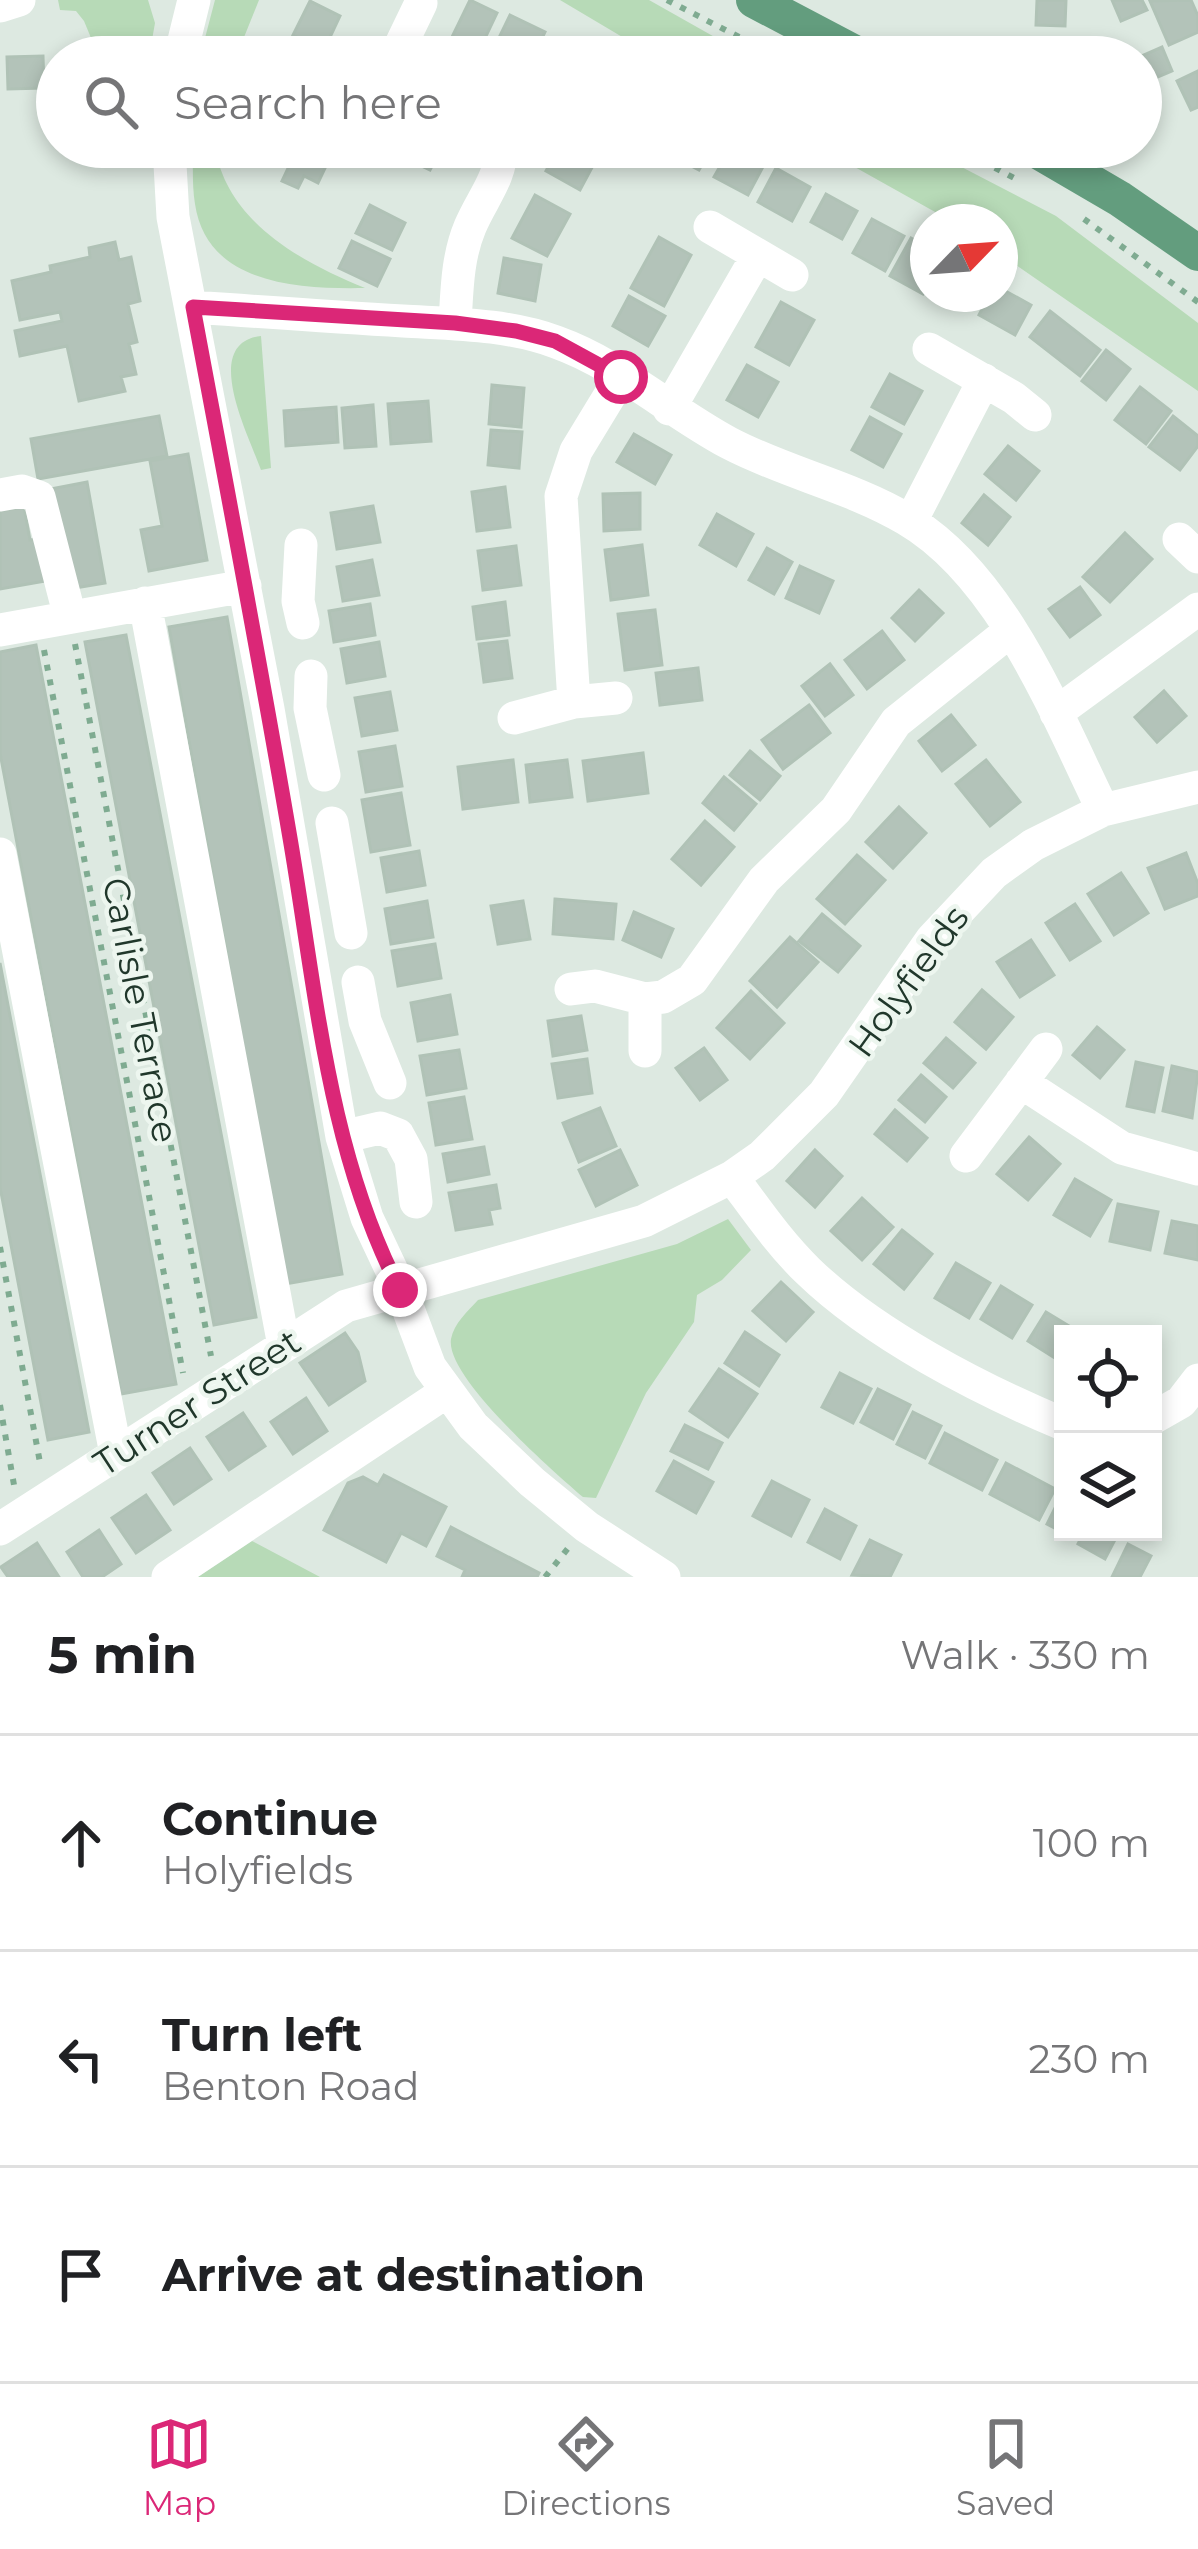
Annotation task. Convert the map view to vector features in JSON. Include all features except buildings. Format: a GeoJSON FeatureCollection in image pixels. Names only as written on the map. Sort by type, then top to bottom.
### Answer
{"type":"FeatureCollection","features":[{"type":"Feature","properties":{"kind":"main road"},"geometry":{"type":"LineString","coordinates":[[754,0],[822,36]]}},
{"type":"Feature","properties":{"kind":"main road"},"geometry":{"type":"LineString","coordinates":[[1067,168],[1198,253]]}},
{"type":"Feature","properties":{"kind":"street"},"geometry":{"type":"LineString","coordinates":[[0,6],[20,0]]}},
{"type":"Feature","properties":{"kind":"street"},"geometry":{"type":"LineString","coordinates":[[186,36],[194,0]]}},
{"type":"Feature","properties":{"kind":"street"},"geometry":{"type":"LineString","coordinates":[[406,36],[421,3]]}},
{"type":"Feature","properties":{"kind":"street"},"geometry":{"type":"LineString","coordinates":[[170,168],[172,217],[268,709],[342,1137],[367,1218],[420,1344],[446,1392],[473,1426],[587,1527],[664,1577]]}},
{"type":"Feature","properties":{"kind":"street"},"geometry":{"type":"LineString","coordinates":[[455,323],[461,255],[498,168]]}},
{"type":"Feature","properties":{"kind":"street"},"geometry":{"type":"LineString","coordinates":[[710,227],[792,275]]}},
{"type":"Feature","properties":{"kind":"street"},"geometry":{"type":"LineString","coordinates":[[668,409],[758,255]]}},
{"type":"Feature","properties":{"kind":"street"},"geometry":{"type":"LineString","coordinates":[[193,307],[455,323],[555,341],[734,446],[870,500],[910,521],[965,568],[1010,631],[1103,810]]}},
{"type":"Feature","properties":{"kind":"street"},"geometry":{"type":"LineString","coordinates":[[929,349],[1035,415]]}},
{"type":"Feature","properties":{"kind":"street"},"geometry":{"type":"LineString","coordinates":[[574,703],[561,496],[576,452],[621,377]]}},
{"type":"Feature","properties":{"kind":"street"},"geometry":{"type":"LineString","coordinates":[[910,521],[984,380]]}},
{"type":"Feature","properties":{"kind":"street"},"geometry":{"type":"LineString","coordinates":[[0,495],[22,491],[38,497],[55,620]]}},
{"type":"Feature","properties":{"kind":"street"},"geometry":{"type":"LineString","coordinates":[[0,630],[146,603],[247,597],[301,612],[301,545]]}},
{"type":"Feature","properties":{"kind":"street"},"geometry":{"type":"LineString","coordinates":[[146,603],[284,1346]]}},
{"type":"Feature","properties":{"kind":"street"},"geometry":{"type":"LineString","coordinates":[[1056,713],[1198,609]]}},
{"type":"Feature","properties":{"kind":"street"},"geometry":{"type":"LineString","coordinates":[[571,989],[596,986],[645,999],[663,998],[692,980],[764,880],[836,809],[896,722],[1010,631]]}},
{"type":"Feature","properties":{"kind":"street"},"geometry":{"type":"LineString","coordinates":[[268,709],[311,692],[324,775]]}},
{"type":"Feature","properties":{"kind":"street"},"geometry":{"type":"LineString","coordinates":[[514,718],[616,698]]}},
{"type":"Feature","properties":{"kind":"street","name":"Holyfields"},"geometry":{"type":"LineString","coordinates":[[400,1290],[644,1222],[732,1177],[762,1156],[824,1094],[932,939],[994,873],[1033,845],[1103,810],[1198,787]]}},
{"type":"Feature","properties":{"kind":"street"},"geometry":{"type":"LineString","coordinates":[[332,823],[352,933]]}},
{"type":"Feature","properties":{"kind":"street"},"geometry":{"type":"LineString","coordinates":[[0,854],[116,1454]]}},
{"type":"Feature","properties":{"kind":"street"},"geometry":{"type":"LineString","coordinates":[[298,886],[342,877]]}},
{"type":"Feature","properties":{"kind":"street"},"geometry":{"type":"LineString","coordinates":[[358,982],[369,1031],[390,1083]]}},
{"type":"Feature","properties":{"kind":"street"},"geometry":{"type":"LineString","coordinates":[[645,999],[645,1051]]}},
{"type":"Feature","properties":{"kind":"street"},"geometry":{"type":"LineString","coordinates":[[325,1040],[369,1031]]}},
{"type":"Feature","properties":{"kind":"street"},"geometry":{"type":"LineString","coordinates":[[966,1156],[1046,1049]]}},
{"type":"Feature","properties":{"kind":"street"},"geometry":{"type":"LineString","coordinates":[[1021,1082],[1122,1148],[1198,1169]]}},
{"type":"Feature","properties":{"kind":"street"},"geometry":{"type":"LineString","coordinates":[[342,1137],[380,1129],[398,1135],[410,1160],[416,1202]]}},
{"type":"Feature","properties":{"kind":"street"},"geometry":{"type":"LineString","coordinates":[[732,1177],[778,1239],[846,1305],[933,1358],[1054,1419]]}},
{"type":"Feature","properties":{"kind":"street","name":"Turner Street"},"geometry":{"type":"LineString","coordinates":[[22,1515],[346,1306],[400,1290]]}},
{"type":"Feature","properties":{"kind":"street"},"geometry":{"type":"LineString","coordinates":[[1162,1413],[1181,1402],[1198,1380]]}},
{"type":"Feature","properties":{"kind":"street"},"geometry":{"type":"LineString","coordinates":[[168,1577],[446,1392]]}},
{"type":"Feature","properties":{"kind":"path"},"geometry":{"type":"LineString","coordinates":[[667,0],[737,36]]}},
{"type":"Feature","properties":{"kind":"path"},"geometry":{"type":"LineString","coordinates":[[995,168],[1034,189]]}},
{"type":"Feature","properties":{"kind":"path"},"geometry":{"type":"LineString","coordinates":[[1081,217],[1198,302]]}},
{"type":"Feature","properties":{"kind":"path"},"geometry":{"type":"LineString","coordinates":[[55,620],[204,1398]]}},
{"type":"Feature","properties":{"kind":"path","name":"Carlisle Terrace"},"geometry":{"type":"LineString","coordinates":[[55,620],[204,1398]]}},
{"type":"Feature","properties":{"kind":"path"},"geometry":{"type":"LineString","coordinates":[[0,1247],[22,1515]]}},
{"type":"Feature","properties":{"kind":"path"},"geometry":{"type":"LineString","coordinates":[[0,1406],[22,1515]]}},
{"type":"Feature","properties":{"kind":"green space"},"geometry":{"type":"Polygon","coordinates":[[[58,0],[148,0],[155,23],[153,36],[90,36],[76,11],[60,10],[58,0]]]}},
{"type":"Feature","properties":{"kind":"green space"},"geometry":{"type":"Polygon","coordinates":[[[215,0],[259,0],[244,36],[206,36],[215,0]]]}},
{"type":"Feature","properties":{"kind":"green space"},"geometry":{"type":"Polygon","coordinates":[[[560,0],[649,0],[713,36],[621,36],[560,0]]]}},
{"type":"Feature","properties":{"kind":"green space"},"geometry":{"type":"Polygon","coordinates":[[[193,168],[220,168],[234,197],[270,236],[316,266],[365,288],[287,283],[237,267],[203,231],[193,168]]]}},
{"type":"Feature","properties":{"kind":"green space"},"geometry":{"type":"Polygon","coordinates":[[[857,168],[963,168],[1056,216],[1198,323],[1198,391],[1018,266],[1018,204],[921,204],[857,168]]]}},
{"type":"Feature","properties":{"kind":"green space"},"geometry":{"type":"Polygon","coordinates":[[[261,336],[271,468],[261,470],[240,415],[231,373],[234,355],[243,342],[261,336]]]}},
{"type":"Feature","properties":{"kind":"green space"},"geometry":{"type":"Polygon","coordinates":[[[728,1219],[751,1250],[722,1280],[697,1295],[694,1322],[646,1393],[596,1498],[583,1497],[482,1399],[454,1356],[451,1339],[455,1328],[478,1300],[677,1244],[728,1219]]]}},
{"type":"Feature","properties":{"kind":"green space"},"geometry":{"type":"Polygon","coordinates":[[[252,1541],[320,1577],[198,1577],[252,1541]]]}},
{"type":"Feature","properties":{"kind":"route"},"geometry":{"type":"LineString","coordinates":[[400,1290],[367,1218],[342,1137],[193,307],[516,331],[555,341],[621,377]]}}]}
